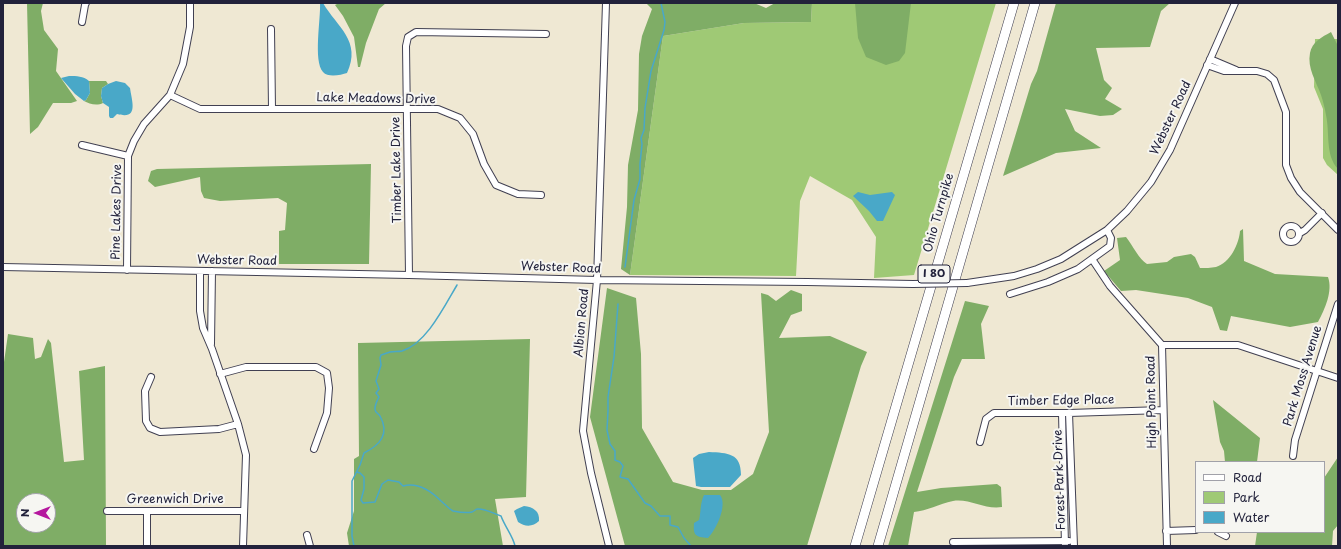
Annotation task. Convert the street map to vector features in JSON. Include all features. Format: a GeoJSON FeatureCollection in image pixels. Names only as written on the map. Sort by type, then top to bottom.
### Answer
{"type":"FeatureCollection","features":[{"type":"Feature","properties":{"kind":"highway","name":"Ohio Turnpike"},"geometry":{"type":"LineString","coordinates":[[855,546],[1014,3]]}},
{"type":"Feature","properties":{"kind":"highway","name":"I 80"},"geometry":{"type":"LineString","coordinates":[[878,546],[1035,3]]}},
{"type":"Feature","properties":{"kind":"street"},"geometry":{"type":"LineString","coordinates":[[82,22],[86,3]]}},
{"type":"Feature","properties":{"kind":"street","name":"Pine Lakes Drive"},"geometry":{"type":"LineString","coordinates":[[127,270],[128,156],[134,141],[144,124],[170,95],[183,64],[190,27],[190,3]]}},
{"type":"Feature","properties":{"kind":"street","name":"Albion Road"},"geometry":{"type":"LineString","coordinates":[[606,3],[597,280],[583,431],[590,473],[609,546]]}},
{"type":"Feature","properties":{"kind":"street","name":"Webster Road"},"geometry":{"type":"LineString","coordinates":[[3,267],[409,274],[597,280],[913,284],[967,283],[1014,276],[1037,269],[1060,259],[1107,230],[1127,211],[1151,182],[1170,150],[1235,3]]}},
{"type":"Feature","properties":{"kind":"street"},"geometry":{"type":"LineString","coordinates":[[271,29],[272,109]]}},
{"type":"Feature","properties":{"kind":"street","name":"Timber Lake Drive"},"geometry":{"type":"LineString","coordinates":[[409,274],[406,46],[408,37],[416,32],[546,34]]}},
{"type":"Feature","properties":{"kind":"street"},"geometry":{"type":"LineString","coordinates":[[1210,59],[1240,71]]}},
{"type":"Feature","properties":{"kind":"street"},"geometry":{"type":"LineString","coordinates":[[1207,65],[1224,71],[1257,71],[1267,74],[1274,80],[1286,112],[1286,165],[1291,178],[1300,192],[1338,230]]}},
{"type":"Feature","properties":{"kind":"street","name":"Lake Meadows Drive"},"geometry":{"type":"LineString","coordinates":[[170,95],[200,109],[438,109],[460,118],[473,134],[484,164],[496,184],[518,194],[541,195]]}},
{"type":"Feature","properties":{"kind":"street"},"geometry":{"type":"LineString","coordinates":[[82,145],[128,156]]}},
{"type":"Feature","properties":{"kind":"street"},"geometry":{"type":"LineString","coordinates":[[1300,233],[1322,213]]}},
{"type":"Feature","properties":{"kind":"street"},"geometry":{"type":"LineString","coordinates":[[1010,294],[1048,282],[1078,269],[1110,246],[1111,238],[1107,230]]}},
{"type":"Feature","properties":{"kind":"street","name":"High Point Road"},"geometry":{"type":"LineString","coordinates":[[1092,259],[1110,286],[1162,345],[1167,546]]}},
{"type":"Feature","properties":{"kind":"street"},"geometry":{"type":"LineString","coordinates":[[200,271],[200,311],[203,328],[212,349],[238,424],[246,455],[243,546]]}},
{"type":"Feature","properties":{"kind":"street"},"geometry":{"type":"LineString","coordinates":[[212,271],[212,349]]}},
{"type":"Feature","properties":{"kind":"street","name":"Park Moss Avenue"},"geometry":{"type":"LineString","coordinates":[[1293,456],[1295,440],[1338,304]]}},
{"type":"Feature","properties":{"kind":"street"},"geometry":{"type":"LineString","coordinates":[[1162,345],[1238,345],[1338,378]]}},
{"type":"Feature","properties":{"kind":"street"},"geometry":{"type":"LineString","coordinates":[[220,374],[246,367],[316,367],[327,373],[329,388],[327,413],[314,449]]}},
{"type":"Feature","properties":{"kind":"street"},"geometry":{"type":"LineString","coordinates":[[151,377],[146,391],[146,421],[150,428],[160,432],[219,429],[238,424]]}},
{"type":"Feature","properties":{"kind":"street","name":"Timber Edge Place"},"geometry":{"type":"LineString","coordinates":[[980,442],[986,419],[994,413],[1069,413],[1163,410]]}},
{"type":"Feature","properties":{"kind":"street","name":"Forest Park Drive"},"geometry":{"type":"LineString","coordinates":[[1062,413],[1065,544]]}},
{"type":"Feature","properties":{"kind":"street","name":"Forest Park Drive"},"geometry":{"type":"LineString","coordinates":[[1069,413],[1073,543]]}},
{"type":"Feature","properties":{"kind":"street","name":"Greenwich Drive"},"geometry":{"type":"LineString","coordinates":[[107,511],[243,511]]}},
{"type":"Feature","properties":{"kind":"street"},"geometry":{"type":"LineString","coordinates":[[147,511],[147,546]]}},
{"type":"Feature","properties":{"kind":"street"},"geometry":{"type":"LineString","coordinates":[[1166,531],[1195,530]]}},
{"type":"Feature","properties":{"kind":"street"},"geometry":{"type":"LineString","coordinates":[[1220,533],[1226,536]]}},
{"type":"Feature","properties":{"kind":"street"},"geometry":{"type":"LineString","coordinates":[[307,535],[310,546]]}},
{"type":"Feature","properties":{"kind":"street"},"geometry":{"type":"LineString","coordinates":[[953,542],[1073,543]]}},
{"type":"Feature","properties":{"kind":"green space"},"geometry":{"type":"Polygon","coordinates":[[[27,3],[43,3],[41,11],[44,30],[58,49],[56,71],[77,101],[71,103],[53,103],[38,127],[30,134],[27,3]]]}},
{"type":"Feature","properties":{"kind":"green space"},"geometry":{"type":"Polygon","coordinates":[[[339,3],[386,3],[379,9],[366,43],[360,67],[358,67],[354,37],[343,16],[335,5],[339,3]]]}},
{"type":"Feature","properties":{"kind":"green space"},"geometry":{"type":"Polygon","coordinates":[[[646,3],[754,3],[766,8],[775,3],[812,3],[811,22],[744,23],[663,36],[630,275],[621,269],[627,207],[628,165],[638,110],[639,54],[642,36],[652,9],[646,3]]]}},
{"type":"Feature","properties":{"kind":"green space"},"geometry":{"type":"Polygon","coordinates":[[[812,3],[996,3],[914,275],[874,278],[876,237],[852,200],[810,176],[800,201],[796,276],[630,275],[663,36],[744,23],[811,22],[812,3]]]}},
{"type":"Feature","properties":{"kind":"green space"},"geometry":{"type":"Polygon","coordinates":[[[855,3],[911,3],[905,53],[899,61],[886,65],[866,57],[858,38],[855,3]]]}},
{"type":"Feature","properties":{"kind":"green space"},"geometry":{"type":"Polygon","coordinates":[[[1056,3],[1170,3],[1161,11],[1150,47],[1096,48],[1104,80],[1112,88],[1105,99],[1122,109],[1113,115],[1100,116],[1065,109],[1075,131],[1101,148],[1056,153],[1003,176],[1031,84],[1037,71],[1056,3]]]}},
{"type":"Feature","properties":{"kind":"green space"},"geometry":{"type":"Polygon","coordinates":[[[1331,32],[1338,46],[1338,169],[1331,157],[1325,110],[1321,95],[1312,74],[1309,59],[1311,49],[1315,43],[1331,32]]]}},
{"type":"Feature","properties":{"kind":"green space"},"geometry":{"type":"Polygon","coordinates":[[[1315,39],[1338,39],[1338,175],[1327,165],[1323,158],[1323,109],[1314,87],[1315,39]]]}},
{"type":"Feature","properties":{"kind":"green space"},"geometry":{"type":"Polygon","coordinates":[[[89,81],[106,81],[108,84],[102,88],[101,96],[103,103],[93,104],[84,101],[90,93],[89,81]]]}},
{"type":"Feature","properties":{"kind":"green space"},"geometry":{"type":"Polygon","coordinates":[[[371,164],[369,264],[279,264],[279,231],[285,230],[287,203],[278,198],[220,201],[204,198],[201,191],[200,177],[155,187],[148,181],[151,171],[157,169],[371,164]]]}},
{"type":"Feature","properties":{"kind":"green space"},"geometry":{"type":"Polygon","coordinates":[[[1243,229],[1244,261],[1275,274],[1328,277],[1330,288],[1329,294],[1326,306],[1318,322],[1290,327],[1231,316],[1227,331],[1220,330],[1212,307],[1188,298],[1136,290],[1121,291],[1104,271],[1120,260],[1117,238],[1126,237],[1139,256],[1147,264],[1167,262],[1174,257],[1191,254],[1195,257],[1200,268],[1216,267],[1226,262],[1236,247],[1240,231],[1243,229]]]}},
{"type":"Feature","properties":{"kind":"green space"},"geometry":{"type":"Polygon","coordinates":[[[607,288],[636,298],[641,354],[642,428],[673,482],[702,490],[731,490],[753,474],[769,432],[761,293],[768,295],[776,301],[791,290],[802,294],[802,311],[791,315],[779,338],[830,336],[867,352],[861,366],[807,546],[625,546],[590,417],[607,288]]]}},
{"type":"Feature","properties":{"kind":"green space"},"geometry":{"type":"Polygon","coordinates":[[[965,301],[989,306],[981,324],[985,359],[962,359],[954,377],[917,492],[941,488],[997,484],[1001,487],[1002,507],[989,507],[965,501],[953,501],[914,512],[908,546],[888,546],[965,301]]]}},
{"type":"Feature","properties":{"kind":"green space"},"geometry":{"type":"Polygon","coordinates":[[[8,334],[33,338],[35,359],[41,357],[48,339],[51,343],[64,462],[84,460],[79,371],[105,366],[106,546],[3,546],[3,369],[8,334]]]}},
{"type":"Feature","properties":{"kind":"green space"},"geometry":{"type":"Polygon","coordinates":[[[530,339],[526,497],[495,499],[503,546],[349,546],[347,533],[354,511],[354,459],[359,456],[358,343],[530,339]]]}},
{"type":"Feature","properties":{"kind":"green space"},"geometry":{"type":"Polygon","coordinates":[[[1213,400],[1260,438],[1257,461],[1225,461],[1224,451],[1220,442],[1213,400]]]}},
{"type":"Feature","properties":{"kind":"green space"},"geometry":{"type":"Polygon","coordinates":[[[1338,457],[1338,525],[1333,531],[1332,546],[1255,546],[1257,533],[1325,533],[1325,476],[1338,457]]]}},
{"type":"Feature","properties":{"kind":"water"},"geometry":{"type":"Polygon","coordinates":[[[320,3],[323,3],[341,27],[350,43],[352,52],[351,62],[347,73],[328,75],[323,72],[320,66],[318,59],[318,39],[320,3]]]}},
{"type":"Feature","properties":{"kind":"water"},"geometry":{"type":"Polygon","coordinates":[[[69,76],[82,77],[89,81],[90,93],[86,100],[84,101],[75,94],[61,78],[69,76]]]}},
{"type":"Feature","properties":{"kind":"water"},"geometry":{"type":"Polygon","coordinates":[[[116,81],[125,83],[130,88],[133,104],[129,114],[117,114],[113,118],[110,118],[109,107],[103,103],[101,96],[102,88],[116,81]]]}},
{"type":"Feature","properties":{"kind":"water"},"geometry":{"type":"Polygon","coordinates":[[[858,192],[870,195],[892,192],[895,195],[883,221],[877,221],[853,196],[858,192]]]}},
{"type":"Feature","properties":{"kind":"water"},"geometry":{"type":"Polygon","coordinates":[[[709,452],[727,454],[736,458],[739,462],[741,475],[730,487],[696,486],[693,458],[699,454],[709,452]]]}},
{"type":"Feature","properties":{"kind":"water"},"geometry":{"type":"Polygon","coordinates":[[[704,495],[720,495],[723,505],[717,524],[708,538],[696,535],[694,530],[694,523],[699,520],[704,495]]]}},
{"type":"Feature","properties":{"kind":"water"},"geometry":{"type":"Polygon","coordinates":[[[524,506],[530,507],[537,512],[539,521],[529,526],[518,522],[514,511],[524,506]]]}},
{"type":"Feature","properties":{"kind":"waterway"},"geometry":{"type":"LineString","coordinates":[[625,267],[634,200],[640,179],[641,138],[644,130],[645,108],[651,71],[664,30],[665,22],[661,3]]}},
{"type":"Feature","properties":{"kind":"waterway"},"geometry":{"type":"LineString","coordinates":[[354,546],[352,536],[352,481],[364,453],[379,443],[384,434],[383,422],[375,409],[379,397],[376,393],[379,389],[376,381],[381,365],[381,355],[402,351],[419,341],[434,324],[457,285]]}},
{"type":"Feature","properties":{"kind":"waterway"},"geometry":{"type":"LineString","coordinates":[[618,304],[614,357],[608,397],[607,430],[610,444],[615,451],[615,460],[620,462],[623,466],[620,477],[628,479],[645,503],[651,506],[660,516],[670,516],[670,525],[678,527],[684,538],[691,546]]}},
{"type":"Feature","properties":{"kind":"waterway"},"geometry":{"type":"LineString","coordinates":[[357,472],[364,477],[364,489],[361,500],[363,503],[375,502],[382,484],[388,480],[399,482],[403,486],[419,486],[433,494],[453,511],[472,512],[480,509],[501,516],[515,546]]}}]}
